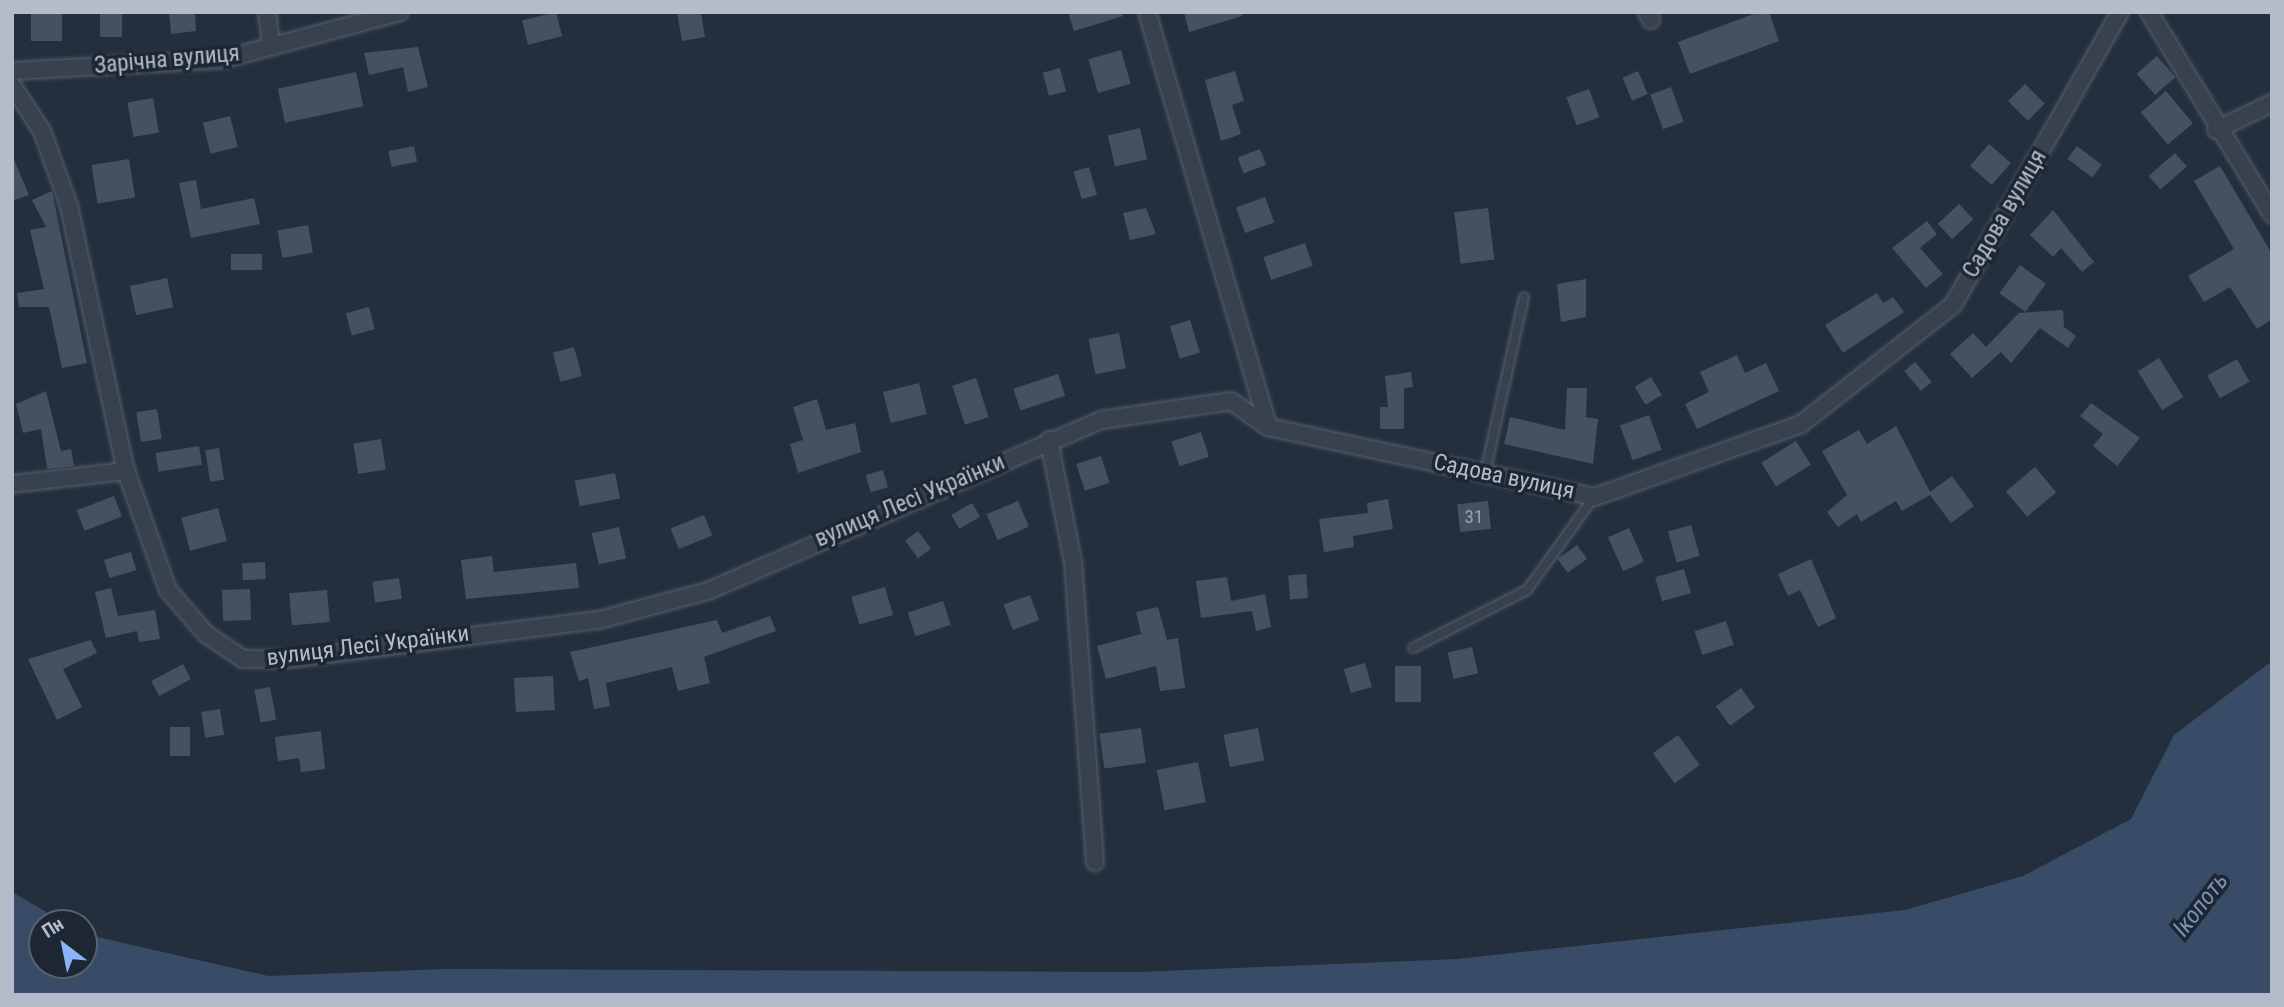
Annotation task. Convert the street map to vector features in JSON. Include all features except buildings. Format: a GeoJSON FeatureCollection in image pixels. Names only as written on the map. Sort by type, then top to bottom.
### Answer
{"type":"FeatureCollection","features":[{"type":"Feature","properties":{"kind":"street"},"geometry":{"type":"LineString","coordinates":[[267,12],[271,47]]}},
{"type":"Feature","properties":{"kind":"street","name":"Зарічна вулиця"},"geometry":{"type":"LineString","coordinates":[[12,71],[225,59],[400,12]]}},
{"type":"Feature","properties":{"kind":"street"},"geometry":{"type":"LineString","coordinates":[[1147,12],[1268,427]]}},
{"type":"Feature","properties":{"kind":"street","name":"Садова вулиця"},"geometry":{"type":"LineString","coordinates":[[1268,427],[1595,497],[1801,424],[1953,305],[2120,12]]}},
{"type":"Feature","properties":{"kind":"street"},"geometry":{"type":"LineString","coordinates":[[2149,12],[2216,130],[2272,214]]}},
{"type":"Feature","properties":{"kind":"street","name":"вулиця Лесі Українки"},"geometry":{"type":"LineString","coordinates":[[12,85],[42,131],[69,206],[126,471],[168,590],[206,634],[243,659],[289,659],[599,620],[708,591],[1102,419],[1231,401],[1268,427]]}},
{"type":"Feature","properties":{"kind":"street"},"geometry":{"type":"LineString","coordinates":[[2216,130],[2272,103]]}},
{"type":"Feature","properties":{"kind":"street"},"geometry":{"type":"LineString","coordinates":[[1049,440],[1073,562],[1095,862]]}},
{"type":"Feature","properties":{"kind":"street"},"geometry":{"type":"LineString","coordinates":[[12,484],[126,471]]}},
{"type":"Feature","properties":{"kind":"lane"},"geometry":{"type":"LineString","coordinates":[[1485,473],[1524,296]]}},
{"type":"Feature","properties":{"kind":"lane"},"geometry":{"type":"LineString","coordinates":[[1413,648],[1527,590],[1595,497]]}},
{"type":"Feature","properties":{"kind":"water","name":"Ікопоть"},"geometry":{"type":"Polygon","coordinates":[[[2272,661],[2272,995],[12,995],[12,892],[41,909],[28,909],[28,979],[98,979],[98,937],[268,976],[445,969],[1139,972],[1458,959],[1905,910],[2023,876],[2131,819],[2174,735],[2272,661]]]}}]}
